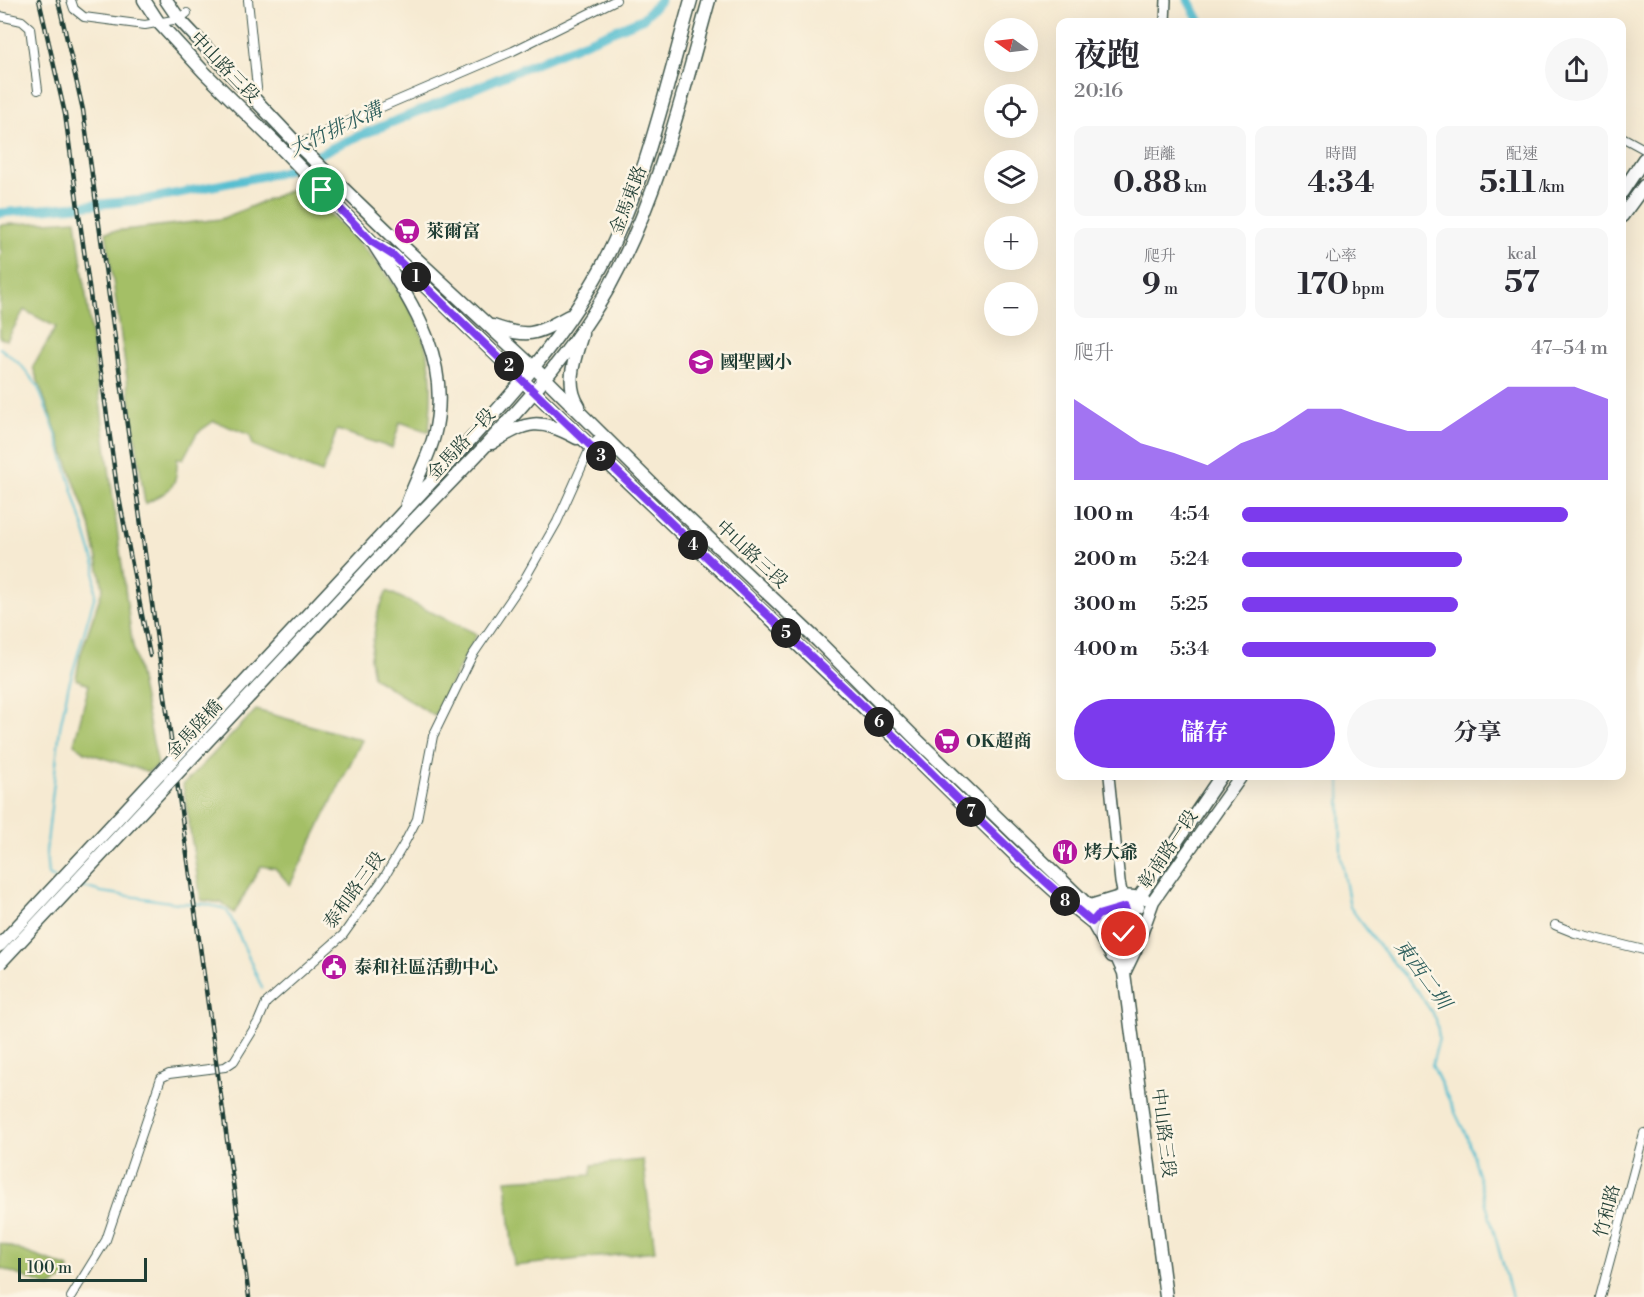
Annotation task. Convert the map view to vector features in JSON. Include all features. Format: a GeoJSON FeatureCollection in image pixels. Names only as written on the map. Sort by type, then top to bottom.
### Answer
{"type":"FeatureCollection","features":[{"type":"Feature","properties":{"kind":"main road","name":"中山路三段"},"geometry":{"type":"LineString","coordinates":[[144,0],[159,23],[204,72],[372,242],[394,256],[1019,859],[1068,903],[1091,914]]}},
{"type":"Feature","properties":{"kind":"main road","name":"中山路三段"},"geometry":{"type":"LineString","coordinates":[[166,0],[183,16],[298,145],[545,378],[660,492],[818,641],[1091,914],[1124,973],[1166,1297]]}},
{"type":"Feature","properties":{"kind":"main road","name":"金馬東路"},"geometry":{"type":"LineString","coordinates":[[524,380],[573,314],[603,265],[625,218],[691,0]]}},
{"type":"Feature","properties":{"kind":"main road","name":"金馬東路"},"geometry":{"type":"LineString","coordinates":[[534,391],[584,326],[609,286],[642,218],[680,103],[709,0]]}},
{"type":"Feature","properties":{"kind":"main road"},"geometry":{"type":"LineString","coordinates":[[1626,186],[1644,159]]}},
{"type":"Feature","properties":{"kind":"main road"},"geometry":{"type":"LineString","coordinates":[[1626,211],[1644,186]]}},
{"type":"Feature","properties":{"kind":"main road"},"geometry":{"type":"LineString","coordinates":[[372,242],[412,303],[431,347],[439,387],[434,434],[406,509]]}},
{"type":"Feature","properties":{"kind":"main road"},"geometry":{"type":"LineString","coordinates":[[488,324],[515,333],[531,334],[546,329],[573,314]]}},
{"type":"Feature","properties":{"kind":"main road"},"geometry":{"type":"LineString","coordinates":[[584,326],[570,384],[573,398],[591,424]]}},
{"type":"Feature","properties":{"kind":"main road","name":"金馬路一段"},"geometry":{"type":"LineString","coordinates":[[406,509],[524,380]]}},
{"type":"Feature","properties":{"kind":"main road","name":"金馬路一段"},"geometry":{"type":"LineString","coordinates":[[414,520],[534,391]]}},
{"type":"Feature","properties":{"kind":"main road"},"geometry":{"type":"LineString","coordinates":[[478,452],[520,426],[535,424],[555,427],[591,446]]}},
{"type":"Feature","properties":{"kind":"main road","name":"金馬陸橋"},"geometry":{"type":"LineString","coordinates":[[0,945],[406,509]]}},
{"type":"Feature","properties":{"kind":"main road","name":"金馬陸橋"},"geometry":{"type":"LineString","coordinates":[[0,963],[414,520]]}},
{"type":"Feature","properties":{"kind":"main road","name":"彰南路一段"},"geometry":{"type":"LineString","coordinates":[[1124,973],[1123,948],[1130,905],[1218,780]]}},
{"type":"Feature","properties":{"kind":"main road","name":"彰南路一段"},"geometry":{"type":"LineString","coordinates":[[1124,973],[1154,901],[1237,780]]}},
{"type":"Feature","properties":{"kind":"main road"},"geometry":{"type":"LineString","coordinates":[[1091,914],[1154,901]]}},
{"type":"Feature","properties":{"kind":"street"},"geometry":{"type":"LineString","coordinates":[[71,0],[74,9],[84,17],[145,25],[183,16]]}},
{"type":"Feature","properties":{"kind":"street"},"geometry":{"type":"LineString","coordinates":[[248,0],[257,88]]}},
{"type":"Feature","properties":{"kind":"street"},"geometry":{"type":"LineString","coordinates":[[288,155],[298,145],[513,51],[615,0]]}},
{"type":"Feature","properties":{"kind":"street"},"geometry":{"type":"LineString","coordinates":[[1165,18],[1166,0]]}},
{"type":"Feature","properties":{"kind":"street"},"geometry":{"type":"LineString","coordinates":[[0,16],[22,21],[30,28],[38,90]]}},
{"type":"Feature","properties":{"kind":"street"},"geometry":{"type":"LineString","coordinates":[[1626,139],[1644,149]]}},
{"type":"Feature","properties":{"kind":"street","name":"泰和路三段"},"geometry":{"type":"LineString","coordinates":[[71,1297],[106,1240],[161,1078],[169,1074],[225,1067],[234,1061],[258,1023],[266,1003],[343,935],[404,844],[417,819],[433,736],[472,656],[524,580],[557,522],[591,446],[603,435]]}},
{"type":"Feature","properties":{"kind":"street"},"geometry":{"type":"LineString","coordinates":[[1110,780],[1130,905]]}},
{"type":"Feature","properties":{"kind":"street"},"geometry":{"type":"LineString","coordinates":[[1555,925],[1575,933],[1644,950]]}},
{"type":"Feature","properties":{"kind":"street","name":"竹和路"},"geometry":{"type":"LineString","coordinates":[[1600,1297],[1644,1133]]}},
{"type":"Feature","properties":{"kind":"green space"},"geometry":{"type":"Polygon","coordinates":[[[300,186],[365,249],[403,297],[417,324],[427,351],[431,381],[429,432],[400,422],[392,448],[337,430],[322,473],[253,445],[250,435],[214,421],[197,433],[183,459],[177,458],[176,476],[171,487],[145,504],[106,232],[221,219],[300,186]]]}},
{"type":"Feature","properties":{"kind":"green space"},"geometry":{"type":"Polygon","coordinates":[[[76,220],[132,641],[158,766],[148,772],[85,752],[74,744],[89,685],[76,679],[80,656],[103,588],[90,525],[33,367],[56,327],[24,310],[7,340],[0,338],[0,256],[2,253],[0,225],[76,220]]]}},
{"type":"Feature","properties":{"kind":"green space"},"geometry":{"type":"Polygon","coordinates":[[[387,591],[477,634],[434,716],[373,677],[370,658],[378,612],[387,591]]]}},
{"type":"Feature","properties":{"kind":"green space"},"geometry":{"type":"Polygon","coordinates":[[[256,710],[362,740],[290,885],[275,868],[261,866],[234,913],[222,903],[201,900],[183,785],[256,710]]]}},
{"type":"Feature","properties":{"kind":"green space"},"geometry":{"type":"Polygon","coordinates":[[[643,1160],[655,1251],[514,1266],[506,1180],[591,1175],[592,1165],[643,1160]]]}},
{"type":"Feature","properties":{"kind":"green space"},"geometry":{"type":"Polygon","coordinates":[[[0,1243],[69,1268],[66,1278],[50,1287],[0,1268],[0,1243]]]}},
{"type":"Feature","properties":{"kind":"waterway","name":"大竹排水溝"},"geometry":{"type":"LineString","coordinates":[[0,213],[144,200],[283,172],[342,143],[642,19],[661,0]]}},
{"type":"Feature","properties":{"kind":"waterway","name":"東西二圳"},"geometry":{"type":"LineString","coordinates":[[1188,0],[1198,18]]}},
{"type":"Feature","properties":{"kind":"waterway"},"geometry":{"type":"LineString","coordinates":[[0,348],[21,365],[37,385],[55,431],[95,565],[95,595],[68,688],[60,728],[46,852],[48,875],[55,878]]}},
{"type":"Feature","properties":{"kind":"waterway","name":"東西二圳"},"geometry":{"type":"LineString","coordinates":[[1340,780],[1341,857],[1350,907],[1419,993],[1436,1019],[1439,1038],[1432,1065],[1468,1139],[1512,1297]]}},
{"type":"Feature","properties":{"kind":"waterway"},"geometry":{"type":"LineString","coordinates":[[78,885],[101,892],[222,908],[227,911],[235,926],[262,988]]}},
{"type":"Feature","properties":{"kind":"railway"},"geometry":{"type":"LineString","coordinates":[[39,0],[65,114],[117,488],[150,656]]}},
{"type":"Feature","properties":{"kind":"railway"},"geometry":{"type":"LineString","coordinates":[[58,0],[83,110],[249,1297]]}},
{"type":"Feature","properties":{"kind":"place","name":"萊爾富"},"geometry":{"type":"Point","coordinates":[407,231]}},
{"type":"Feature","properties":{"kind":"place","name":"國聖國小"},"geometry":{"type":"Point","coordinates":[701,362]}},
{"type":"Feature","properties":{"kind":"place","name":"OK超商"},"geometry":{"type":"Point","coordinates":[947,741]}},
{"type":"Feature","properties":{"kind":"place","name":"烤大爺"},"geometry":{"type":"Point","coordinates":[1065,852]}},
{"type":"Feature","properties":{"kind":"place","name":"泰和社區活動中心"},"geometry":{"type":"Point","coordinates":[334,967]}},
{"type":"Feature","properties":{"kind":"route"},"geometry":{"type":"LineString","coordinates":[[322,190],[372,242],[394,256],[1019,859],[1068,903],[1092,922],[1098,915],[1125,907],[1128,919],[1124,934]]}}]}
